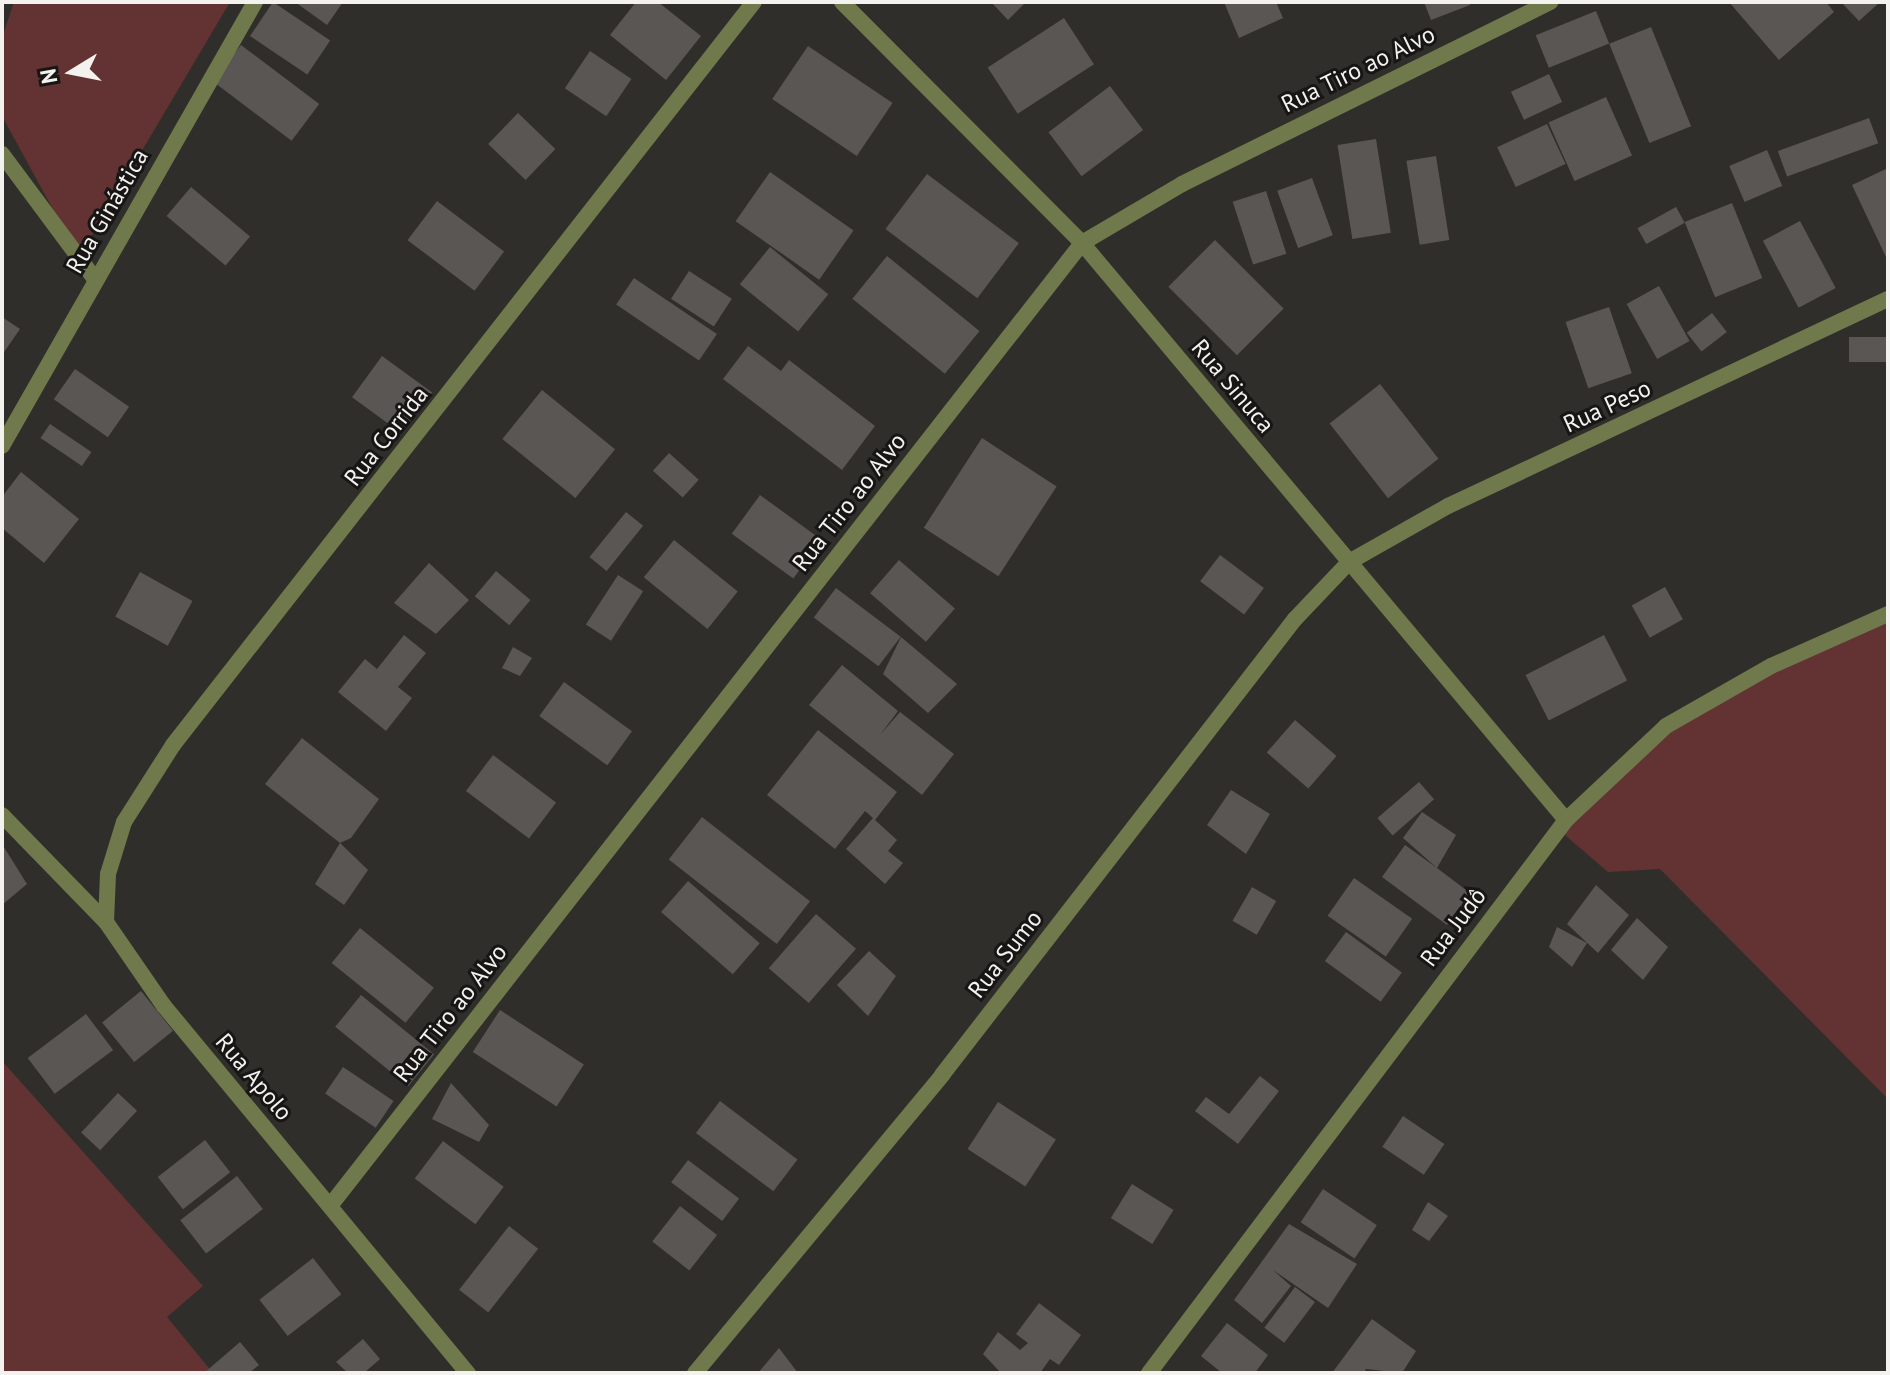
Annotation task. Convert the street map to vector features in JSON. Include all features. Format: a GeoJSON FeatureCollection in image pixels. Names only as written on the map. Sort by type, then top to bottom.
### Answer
{"type":"FeatureCollection","features":[{"type":"Feature","properties":{"kind":"street","name":"Rua Ginástica"},"geometry":{"type":"LineString","coordinates":[[2,446],[255,2]]}},
{"type":"Feature","properties":{"kind":"street","name":"Rua Corrida"},"geometry":{"type":"LineString","coordinates":[[106,922],[108,874],[124,822],[173,745],[754,2]]}},
{"type":"Feature","properties":{"kind":"street","name":"Rua Sinuca"},"geometry":{"type":"LineString","coordinates":[[842,2],[1082,243],[1566,820]]}},
{"type":"Feature","properties":{"kind":"street","name":"Rua Tiro ao Alvo"},"geometry":{"type":"LineString","coordinates":[[330,1206],[1082,243],[1182,184],[1551,2]]}},
{"type":"Feature","properties":{"kind":"street"},"geometry":{"type":"LineString","coordinates":[[2,154],[95,279]]}},
{"type":"Feature","properties":{"kind":"street","name":"Rua Peso"},"geometry":{"type":"LineString","coordinates":[[1349,562],[1448,506],[1888,299]]}},
{"type":"Feature","properties":{"kind":"street","name":"Rua Sumo"},"geometry":{"type":"LineString","coordinates":[[695,1373],[942,1075],[1295,619],[1349,562]]}},
{"type":"Feature","properties":{"kind":"street","name":"Rua Judô"},"geometry":{"type":"LineString","coordinates":[[1149,1373],[1566,820],[1666,726],[1771,666],[1888,614]]}},
{"type":"Feature","properties":{"kind":"street","name":"Rua Apolo"},"geometry":{"type":"LineString","coordinates":[[2,815],[106,922],[146,984],[468,1373]]}},
{"type":"Feature","properties":{"kind":"shaded area"},"geometry":{"type":"Polygon","coordinates":[[[14,2],[230,2],[79,257],[2,116],[2,38],[14,2]]]}},
{"type":"Feature","properties":{"kind":"shaded area"},"geometry":{"type":"Polygon","coordinates":[[[1888,623],[1888,1099],[1660,869],[1608,872],[1559,830],[1677,720],[1790,658],[1888,623]]]}},
{"type":"Feature","properties":{"kind":"shaded area"},"geometry":{"type":"Polygon","coordinates":[[[2,1061],[203,1286],[167,1317],[213,1373],[2,1373],[2,1061]]]}},
{"type":"Feature","properties":{"kind":"building"},"geometry":{"type":"Polygon","coordinates":[[[273,2],[330,41],[307,75],[250,36],[273,2]]]}},
{"type":"Feature","properties":{"kind":"building"},"geometry":{"type":"Polygon","coordinates":[[[295,2],[343,2],[327,25],[295,2]]]}},
{"type":"Feature","properties":{"kind":"building"},"geometry":{"type":"Polygon","coordinates":[[[636,2],[658,2],[701,36],[666,80],[610,35],[636,2]]]}},
{"type":"Feature","properties":{"kind":"building"},"geometry":{"type":"Polygon","coordinates":[[[991,2],[1026,2],[1008,20],[991,2]]]}},
{"type":"Feature","properties":{"kind":"building"},"geometry":{"type":"Polygon","coordinates":[[[1224,2],[1276,2],[1283,18],[1239,38],[1224,2]]]}},
{"type":"Feature","properties":{"kind":"building"},"geometry":{"type":"Polygon","coordinates":[[[1424,2],[1469,2],[1470,5],[1431,20],[1424,2]]]}},
{"type":"Feature","properties":{"kind":"building"},"geometry":{"type":"Polygon","coordinates":[[[1729,2],[1826,2],[1834,12],[1779,60],[1729,2]]]}},
{"type":"Feature","properties":{"kind":"building"},"geometry":{"type":"Polygon","coordinates":[[[1841,2],[1880,2],[1859,21],[1841,2]]]}},
{"type":"Feature","properties":{"kind":"building"},"geometry":{"type":"Polygon","coordinates":[[[1596,11],[1609,43],[1549,68],[1536,35],[1596,11]]]}},
{"type":"Feature","properties":{"kind":"building"},"geometry":{"type":"Polygon","coordinates":[[[1064,18],[1094,64],[1018,114],[988,68],[1064,18]]]}},
{"type":"Feature","properties":{"kind":"building"},"geometry":{"type":"Polygon","coordinates":[[[1651,27],[1691,126],[1649,143],[1609,44],[1651,27]]]}},
{"type":"Feature","properties":{"kind":"building"},"geometry":{"type":"Polygon","coordinates":[[[241,45],[319,104],[292,141],[213,82],[241,45]]]}},
{"type":"Feature","properties":{"kind":"building"},"geometry":{"type":"Polygon","coordinates":[[[808,46],[893,103],[857,156],[772,99],[808,46]]]}},
{"type":"Feature","properties":{"kind":"building"},"geometry":{"type":"Polygon","coordinates":[[[590,51],[631,79],[606,116],[565,88],[590,51]]]}},
{"type":"Feature","properties":{"kind":"building"},"geometry":{"type":"Polygon","coordinates":[[[1549,74],[1562,102],[1524,120],[1511,92],[1549,74]]]}},
{"type":"Feature","properties":{"kind":"building"},"geometry":{"type":"Polygon","coordinates":[[[1110,86],[1143,130],[1082,176],[1049,132],[1110,86]]]}},
{"type":"Feature","properties":{"kind":"building"},"geometry":{"type":"Polygon","coordinates":[[[1606,97],[1632,155],[1574,181],[1548,123],[1606,97]]]}},
{"type":"Feature","properties":{"kind":"building"},"geometry":{"type":"Polygon","coordinates":[[[518,113],[555,149],[526,180],[488,144],[518,113]]]}},
{"type":"Feature","properties":{"kind":"building"},"geometry":{"type":"Polygon","coordinates":[[[1869,118],[1878,143],[1787,177],[1778,151],[1869,118]]]}},
{"type":"Feature","properties":{"kind":"building"},"geometry":{"type":"Polygon","coordinates":[[[1547,124],[1566,164],[1516,187],[1497,147],[1547,124]]]}},
{"type":"Feature","properties":{"kind":"building"},"geometry":{"type":"Polygon","coordinates":[[[1376,139],[1391,233],[1352,239],[1337,145],[1376,139]]]}},
{"type":"Feature","properties":{"kind":"building"},"geometry":{"type":"Polygon","coordinates":[[[1767,150],[1782,186],[1744,202],[1729,166],[1767,150]]]}},
{"type":"Feature","properties":{"kind":"building"},"geometry":{"type":"Polygon","coordinates":[[[1436,156],[1449,240],[1420,245],[1406,161],[1436,156]]]}},
{"type":"Feature","properties":{"kind":"building"},"geometry":{"type":"Polygon","coordinates":[[[1888,168],[1888,256],[1886,257],[1852,185],[1888,168]]]}},
{"type":"Feature","properties":{"kind":"building"},"geometry":{"type":"Polygon","coordinates":[[[770,172],[854,231],[819,280],[736,221],[770,172]]]}},
{"type":"Feature","properties":{"kind":"building"},"geometry":{"type":"Polygon","coordinates":[[[927,174],[1019,243],[977,298],[885,229],[927,174]]]}},
{"type":"Feature","properties":{"kind":"building"},"geometry":{"type":"Polygon","coordinates":[[[1312,178],[1333,235],[1298,248],[1277,191],[1312,178]]]}},
{"type":"Feature","properties":{"kind":"building"},"geometry":{"type":"Polygon","coordinates":[[[191,187],[250,236],[226,266],[167,216],[191,187]]]}},
{"type":"Feature","properties":{"kind":"building"},"geometry":{"type":"Polygon","coordinates":[[[1266,191],[1286,254],[1253,265],[1233,202],[1266,191]]]}},
{"type":"Feature","properties":{"kind":"building"},"geometry":{"type":"Polygon","coordinates":[[[437,201],[504,252],[475,291],[408,240],[437,201]]]}},
{"type":"Feature","properties":{"kind":"building"},"geometry":{"type":"Polygon","coordinates":[[[1732,203],[1762,278],[1715,297],[1685,222],[1732,203]]]}},
{"type":"Feature","properties":{"kind":"building"},"geometry":{"type":"Polygon","coordinates":[[[1676,207],[1685,223],[1646,244],[1638,228],[1676,207]]]}},
{"type":"Feature","properties":{"kind":"building"},"geometry":{"type":"Polygon","coordinates":[[[1800,221],[1836,288],[1799,308],[1763,241],[1800,221]]]}},
{"type":"Feature","properties":{"kind":"building"},"geometry":{"type":"Polygon","coordinates":[[[1215,240],[1284,309],[1237,355],[1168,287],[1215,240]]]}},
{"type":"Feature","properties":{"kind":"building"},"geometry":{"type":"Polygon","coordinates":[[[770,247],[828,294],[798,332],[740,284],[770,247]]]}},
{"type":"Feature","properties":{"kind":"building"},"geometry":{"type":"Polygon","coordinates":[[[887,256],[979,331],[945,374],[852,299],[887,256]]]}},
{"type":"Feature","properties":{"kind":"building"},"geometry":{"type":"Polygon","coordinates":[[[689,271],[732,299],[714,326],[671,299],[689,271]]]}},
{"type":"Feature","properties":{"kind":"building"},"geometry":{"type":"Polygon","coordinates":[[[634,278],[717,334],[699,360],[616,305],[634,278]]]}},
{"type":"Feature","properties":{"kind":"building"},"geometry":{"type":"Polygon","coordinates":[[[1659,286],[1690,341],[1657,359],[1627,304],[1659,286]]]}},
{"type":"Feature","properties":{"kind":"building"},"geometry":{"type":"Polygon","coordinates":[[[1609,307],[1632,373],[1588,388],[1566,322],[1609,307]]]}},
{"type":"Feature","properties":{"kind":"building"},"geometry":{"type":"Polygon","coordinates":[[[1712,313],[1727,332],[1702,352],[1687,333],[1712,313]]]}},
{"type":"Feature","properties":{"kind":"building"},"geometry":{"type":"Polygon","coordinates":[[[2,317],[20,329],[2,355],[2,317]]]}},
{"type":"Feature","properties":{"kind":"building"},"geometry":{"type":"Polygon","coordinates":[[[1849,337],[1888,337],[1888,362],[1849,362],[1849,337]]]}},
{"type":"Feature","properties":{"kind":"building"},"geometry":{"type":"Polygon","coordinates":[[[748,346],[781,371],[789,360],[875,426],[842,470],[723,379],[748,346]]]}},
{"type":"Feature","properties":{"kind":"building"},"geometry":{"type":"Polygon","coordinates":[[[382,356],[432,392],[402,434],[352,397],[382,356]]]}},
{"type":"Feature","properties":{"kind":"building"},"geometry":{"type":"Polygon","coordinates":[[[75,369],[129,407],[108,437],[54,399],[75,369]]]}},
{"type":"Feature","properties":{"kind":"building"},"geometry":{"type":"Polygon","coordinates":[[[1380,384],[1438,459],[1388,498],[1330,423],[1380,384]]]}},
{"type":"Feature","properties":{"kind":"building"},"geometry":{"type":"Polygon","coordinates":[[[542,390],[615,449],[575,498],[502,439],[542,390]]]}},
{"type":"Feature","properties":{"kind":"building"},"geometry":{"type":"Polygon","coordinates":[[[50,424],[91,452],[82,466],[40,438],[50,424]]]}},
{"type":"Feature","properties":{"kind":"building"},"geometry":{"type":"Polygon","coordinates":[[[982,438],[1057,486],[998,576],[924,528],[982,438]]]}},
{"type":"Feature","properties":{"kind":"building"},"geometry":{"type":"Polygon","coordinates":[[[669,453],[699,480],[683,498],[653,471],[669,453]]]}},
{"type":"Feature","properties":{"kind":"building"},"geometry":{"type":"Polygon","coordinates":[[[21,472],[79,519],[44,563],[2,528],[2,497],[21,472]]]}},
{"type":"Feature","properties":{"kind":"building"},"geometry":{"type":"Polygon","coordinates":[[[760,495],[821,540],[793,579],[732,534],[760,495]]]}},
{"type":"Feature","properties":{"kind":"building"},"geometry":{"type":"Polygon","coordinates":[[[626,512],[643,526],[607,571],[589,557],[626,512]]]}},
{"type":"Feature","properties":{"kind":"building"},"geometry":{"type":"Polygon","coordinates":[[[674,540],[738,592],[708,629],[644,577],[674,540]]]}},
{"type":"Feature","properties":{"kind":"building"},"geometry":{"type":"Polygon","coordinates":[[[1220,555],[1264,588],[1244,614],[1200,581],[1220,555]]]}},
{"type":"Feature","properties":{"kind":"building"},"geometry":{"type":"Polygon","coordinates":[[[899,560],[955,609],[926,642],[870,593],[899,560]]]}},
{"type":"Feature","properties":{"kind":"building"},"geometry":{"type":"Polygon","coordinates":[[[429,563],[469,600],[436,634],[394,603],[429,563]]]}},
{"type":"Feature","properties":{"kind":"building"},"geometry":{"type":"Polygon","coordinates":[[[496,571],[530,600],[509,625],[475,596],[496,571]]]}},
{"type":"Feature","properties":{"kind":"building"},"geometry":{"type":"Polygon","coordinates":[[[140,572],[192,601],[168,646],[115,617],[140,572]]]}},
{"type":"Feature","properties":{"kind":"building"},"geometry":{"type":"Polygon","coordinates":[[[618,575],[643,591],[611,641],[586,624],[618,575]]]}},
{"type":"Feature","properties":{"kind":"building"},"geometry":{"type":"Polygon","coordinates":[[[1665,587],[1683,619],[1650,638],[1632,605],[1665,587]]]}},
{"type":"Feature","properties":{"kind":"building"},"geometry":{"type":"Polygon","coordinates":[[[836,588],[901,637],[878,666],[814,618],[836,588]]]}},
{"type":"Feature","properties":{"kind":"building"},"geometry":{"type":"Polygon","coordinates":[[[404,635],[426,653],[398,687],[412,698],[386,731],[338,692],[365,659],[377,669],[404,635]]]}},
{"type":"Feature","properties":{"kind":"building"},"geometry":{"type":"Polygon","coordinates":[[[1604,635],[1627,680],[1549,720],[1526,675],[1604,635]]]}},
{"type":"Feature","properties":{"kind":"building"},"geometry":{"type":"Polygon","coordinates":[[[901,637],[957,684],[928,713],[883,674],[901,637]]]}},
{"type":"Feature","properties":{"kind":"building"},"geometry":{"type":"Polygon","coordinates":[[[513,647],[532,658],[520,676],[502,668],[513,647]]]}},
{"type":"Feature","properties":{"kind":"building"},"geometry":{"type":"Polygon","coordinates":[[[842,665],[898,711],[880,735],[900,712],[954,754],[922,795],[809,705],[842,665]]]}},
{"type":"Feature","properties":{"kind":"building"},"geometry":{"type":"Polygon","coordinates":[[[564,682],[632,731],[607,765],[539,716],[564,682]]]}},
{"type":"Feature","properties":{"kind":"building"},"geometry":{"type":"Polygon","coordinates":[[[1295,720],[1337,756],[1308,789],[1267,752],[1295,720]]]}},
{"type":"Feature","properties":{"kind":"building"},"geometry":{"type":"Polygon","coordinates":[[[818,730],[897,792],[875,820],[897,840],[888,851],[903,863],[885,884],[846,849],[873,818],[865,811],[835,849],[767,795],[818,730]]]}},
{"type":"Feature","properties":{"kind":"building"},"geometry":{"type":"Polygon","coordinates":[[[302,738],[379,799],[351,838],[340,843],[265,784],[302,738]]]}},
{"type":"Feature","properties":{"kind":"building"},"geometry":{"type":"Polygon","coordinates":[[[493,755],[556,803],[529,838],[466,791],[493,755]]]}},
{"type":"Feature","properties":{"kind":"building"},"geometry":{"type":"Polygon","coordinates":[[[1419,782],[1434,799],[1393,835],[1377,818],[1419,782]]]}},
{"type":"Feature","properties":{"kind":"building"},"geometry":{"type":"Polygon","coordinates":[[[1231,790],[1270,814],[1246,854],[1207,825],[1231,790]]]}},
{"type":"Feature","properties":{"kind":"building"},"geometry":{"type":"Polygon","coordinates":[[[1422,812],[1456,835],[1437,868],[1403,838],[1422,812]]]}},
{"type":"Feature","properties":{"kind":"building"},"geometry":{"type":"Polygon","coordinates":[[[702,817],[810,901],[777,944],[669,860],[702,817]]]}},
{"type":"Feature","properties":{"kind":"building"},"geometry":{"type":"Polygon","coordinates":[[[340,843],[368,870],[344,905],[315,884],[340,843]]]}},
{"type":"Feature","properties":{"kind":"building"},"geometry":{"type":"Polygon","coordinates":[[[2,844],[27,884],[2,905],[2,844]]]}},
{"type":"Feature","properties":{"kind":"building"},"geometry":{"type":"Polygon","coordinates":[[[1405,845],[1470,893],[1447,925],[1382,877],[1405,845]]]}},
{"type":"Feature","properties":{"kind":"building"},"geometry":{"type":"Polygon","coordinates":[[[1354,878],[1412,919],[1386,956],[1328,916],[1354,878]]]}},
{"type":"Feature","properties":{"kind":"building"},"geometry":{"type":"Polygon","coordinates":[[[688,881],[760,943],[733,974],[661,912],[688,881]]]}},
{"type":"Feature","properties":{"kind":"building"},"geometry":{"type":"Polygon","coordinates":[[[1596,885],[1629,915],[1598,953],[1567,924],[1596,885]]]}},
{"type":"Feature","properties":{"kind":"building"},"geometry":{"type":"Polygon","coordinates":[[[1252,887],[1276,901],[1257,935],[1232,921],[1252,887]]]}},
{"type":"Feature","properties":{"kind":"building"},"geometry":{"type":"Polygon","coordinates":[[[816,914],[856,949],[809,1003],[769,968],[816,914]]]}},
{"type":"Feature","properties":{"kind":"building"},"geometry":{"type":"Polygon","coordinates":[[[1637,918],[1668,947],[1643,980],[1611,950],[1637,918]]]}},
{"type":"Feature","properties":{"kind":"building"},"geometry":{"type":"Polygon","coordinates":[[[1557,927],[1587,943],[1572,967],[1549,947],[1557,927]]]}},
{"type":"Feature","properties":{"kind":"building"},"geometry":{"type":"Polygon","coordinates":[[[360,928],[434,988],[406,1023],[332,963],[360,928]]]}},
{"type":"Feature","properties":{"kind":"building"},"geometry":{"type":"Polygon","coordinates":[[[1346,932],[1402,973],[1381,1002],[1325,961],[1346,932]]]}},
{"type":"Feature","properties":{"kind":"building"},"geometry":{"type":"Polygon","coordinates":[[[869,951],[896,976],[868,1016],[837,985],[869,951]]]}},
{"type":"Feature","properties":{"kind":"building"},"geometry":{"type":"Polygon","coordinates":[[[141,991],[173,1031],[134,1062],[102,1022],[141,991]]]}},
{"type":"Feature","properties":{"kind":"building"},"geometry":{"type":"Polygon","coordinates":[[[361,995],[434,1054],[408,1086],[335,1027],[361,995]]]}},
{"type":"Feature","properties":{"kind":"building"},"geometry":{"type":"Polygon","coordinates":[[[500,1010],[584,1064],[557,1106],[473,1052],[500,1010]]]}},
{"type":"Feature","properties":{"kind":"building"},"geometry":{"type":"Polygon","coordinates":[[[86,1014],[113,1050],[55,1094],[28,1058],[86,1014]]]}},
{"type":"Feature","properties":{"kind":"building"},"geometry":{"type":"Polygon","coordinates":[[[343,1067],[394,1101],[376,1128],[325,1094],[343,1067]]]}},
{"type":"Feature","properties":{"kind":"building"},"geometry":{"type":"Polygon","coordinates":[[[1260,1076],[1279,1091],[1238,1144],[1195,1111],[1206,1097],[1229,1114],[1260,1076]]]}},
{"type":"Feature","properties":{"kind":"building"},"geometry":{"type":"Polygon","coordinates":[[[451,1083],[489,1125],[479,1142],[432,1119],[451,1083]]]}},
{"type":"Feature","properties":{"kind":"building"},"geometry":{"type":"Polygon","coordinates":[[[118,1093],[137,1111],[100,1150],[81,1132],[118,1093]]]}},
{"type":"Feature","properties":{"kind":"building"},"geometry":{"type":"Polygon","coordinates":[[[720,1101],[797,1159],[773,1191],[696,1133],[720,1101]]]}},
{"type":"Feature","properties":{"kind":"building"},"geometry":{"type":"Polygon","coordinates":[[[998,1102],[1056,1140],[1025,1187],[968,1149],[998,1102]]]}},
{"type":"Feature","properties":{"kind":"building"},"geometry":{"type":"Polygon","coordinates":[[[1403,1116],[1444,1144],[1424,1175],[1382,1147],[1403,1116]]]}},
{"type":"Feature","properties":{"kind":"building"},"geometry":{"type":"Polygon","coordinates":[[[205,1140],[230,1172],[183,1209],[158,1177],[205,1140]]]}},
{"type":"Feature","properties":{"kind":"building"},"geometry":{"type":"Polygon","coordinates":[[[443,1141],[504,1187],[475,1224],[415,1179],[443,1141]]]}},
{"type":"Feature","properties":{"kind":"building"},"geometry":{"type":"Polygon","coordinates":[[[688,1160],[739,1199],[722,1221],[671,1182],[688,1160]]]}},
{"type":"Feature","properties":{"kind":"building"},"geometry":{"type":"Polygon","coordinates":[[[237,1176],[263,1209],[206,1253],[180,1220],[237,1176]]]}},
{"type":"Feature","properties":{"kind":"building"},"geometry":{"type":"Polygon","coordinates":[[[1132,1184],[1174,1210],[1152,1244],[1111,1218],[1132,1184]]]}},
{"type":"Feature","properties":{"kind":"building"},"geometry":{"type":"Polygon","coordinates":[[[1323,1189],[1377,1225],[1355,1259],[1301,1222],[1323,1189]]]}},
{"type":"Feature","properties":{"kind":"building"},"geometry":{"type":"Polygon","coordinates":[[[1428,1202],[1448,1216],[1429,1241],[1412,1230],[1428,1202]]]}},
{"type":"Feature","properties":{"kind":"building"},"geometry":{"type":"Polygon","coordinates":[[[680,1206],[717,1235],[689,1270],[652,1241],[680,1206]]]}},
{"type":"Feature","properties":{"kind":"building"},"geometry":{"type":"Polygon","coordinates":[[[1289,1224],[1357,1264],[1328,1308],[1273,1270],[1291,1286],[1262,1323],[1234,1300],[1289,1224]]]}},
{"type":"Feature","properties":{"kind":"building"},"geometry":{"type":"Polygon","coordinates":[[[509,1226],[538,1249],[488,1313],[459,1290],[509,1226]]]}},
{"type":"Feature","properties":{"kind":"building"},"geometry":{"type":"Polygon","coordinates":[[[313,1258],[341,1294],[288,1336],[259,1300],[313,1258]]]}},
{"type":"Feature","properties":{"kind":"building"},"geometry":{"type":"Polygon","coordinates":[[[1295,1287],[1315,1302],[1284,1343],[1264,1328],[1295,1287]]]}},
{"type":"Feature","properties":{"kind":"building"},"geometry":{"type":"Polygon","coordinates":[[[1039,1303],[1081,1335],[1059,1365],[1050,1359],[1040,1373],[1001,1373],[983,1354],[998,1332],[1020,1350],[1028,1343],[1016,1334],[1039,1303]]]}},
{"type":"Feature","properties":{"kind":"building"},"geometry":{"type":"Polygon","coordinates":[[[1372,1319],[1416,1351],[1402,1373],[1366,1369],[1364,1373],[1332,1373],[1372,1319]]]}},
{"type":"Feature","properties":{"kind":"building"},"geometry":{"type":"Polygon","coordinates":[[[1227,1323],[1268,1355],[1255,1373],[1222,1373],[1201,1356],[1227,1323]]]}},
{"type":"Feature","properties":{"kind":"building"},"geometry":{"type":"Polygon","coordinates":[[[363,1339],[380,1359],[364,1373],[348,1373],[336,1362],[363,1339]]]}},
{"type":"Feature","properties":{"kind":"building"},"geometry":{"type":"Polygon","coordinates":[[[240,1342],[259,1365],[249,1373],[204,1373],[240,1342]]]}},
{"type":"Feature","properties":{"kind":"building"},"geometry":{"type":"Polygon","coordinates":[[[779,1348],[798,1373],[758,1373],[779,1348]]]}}]}
